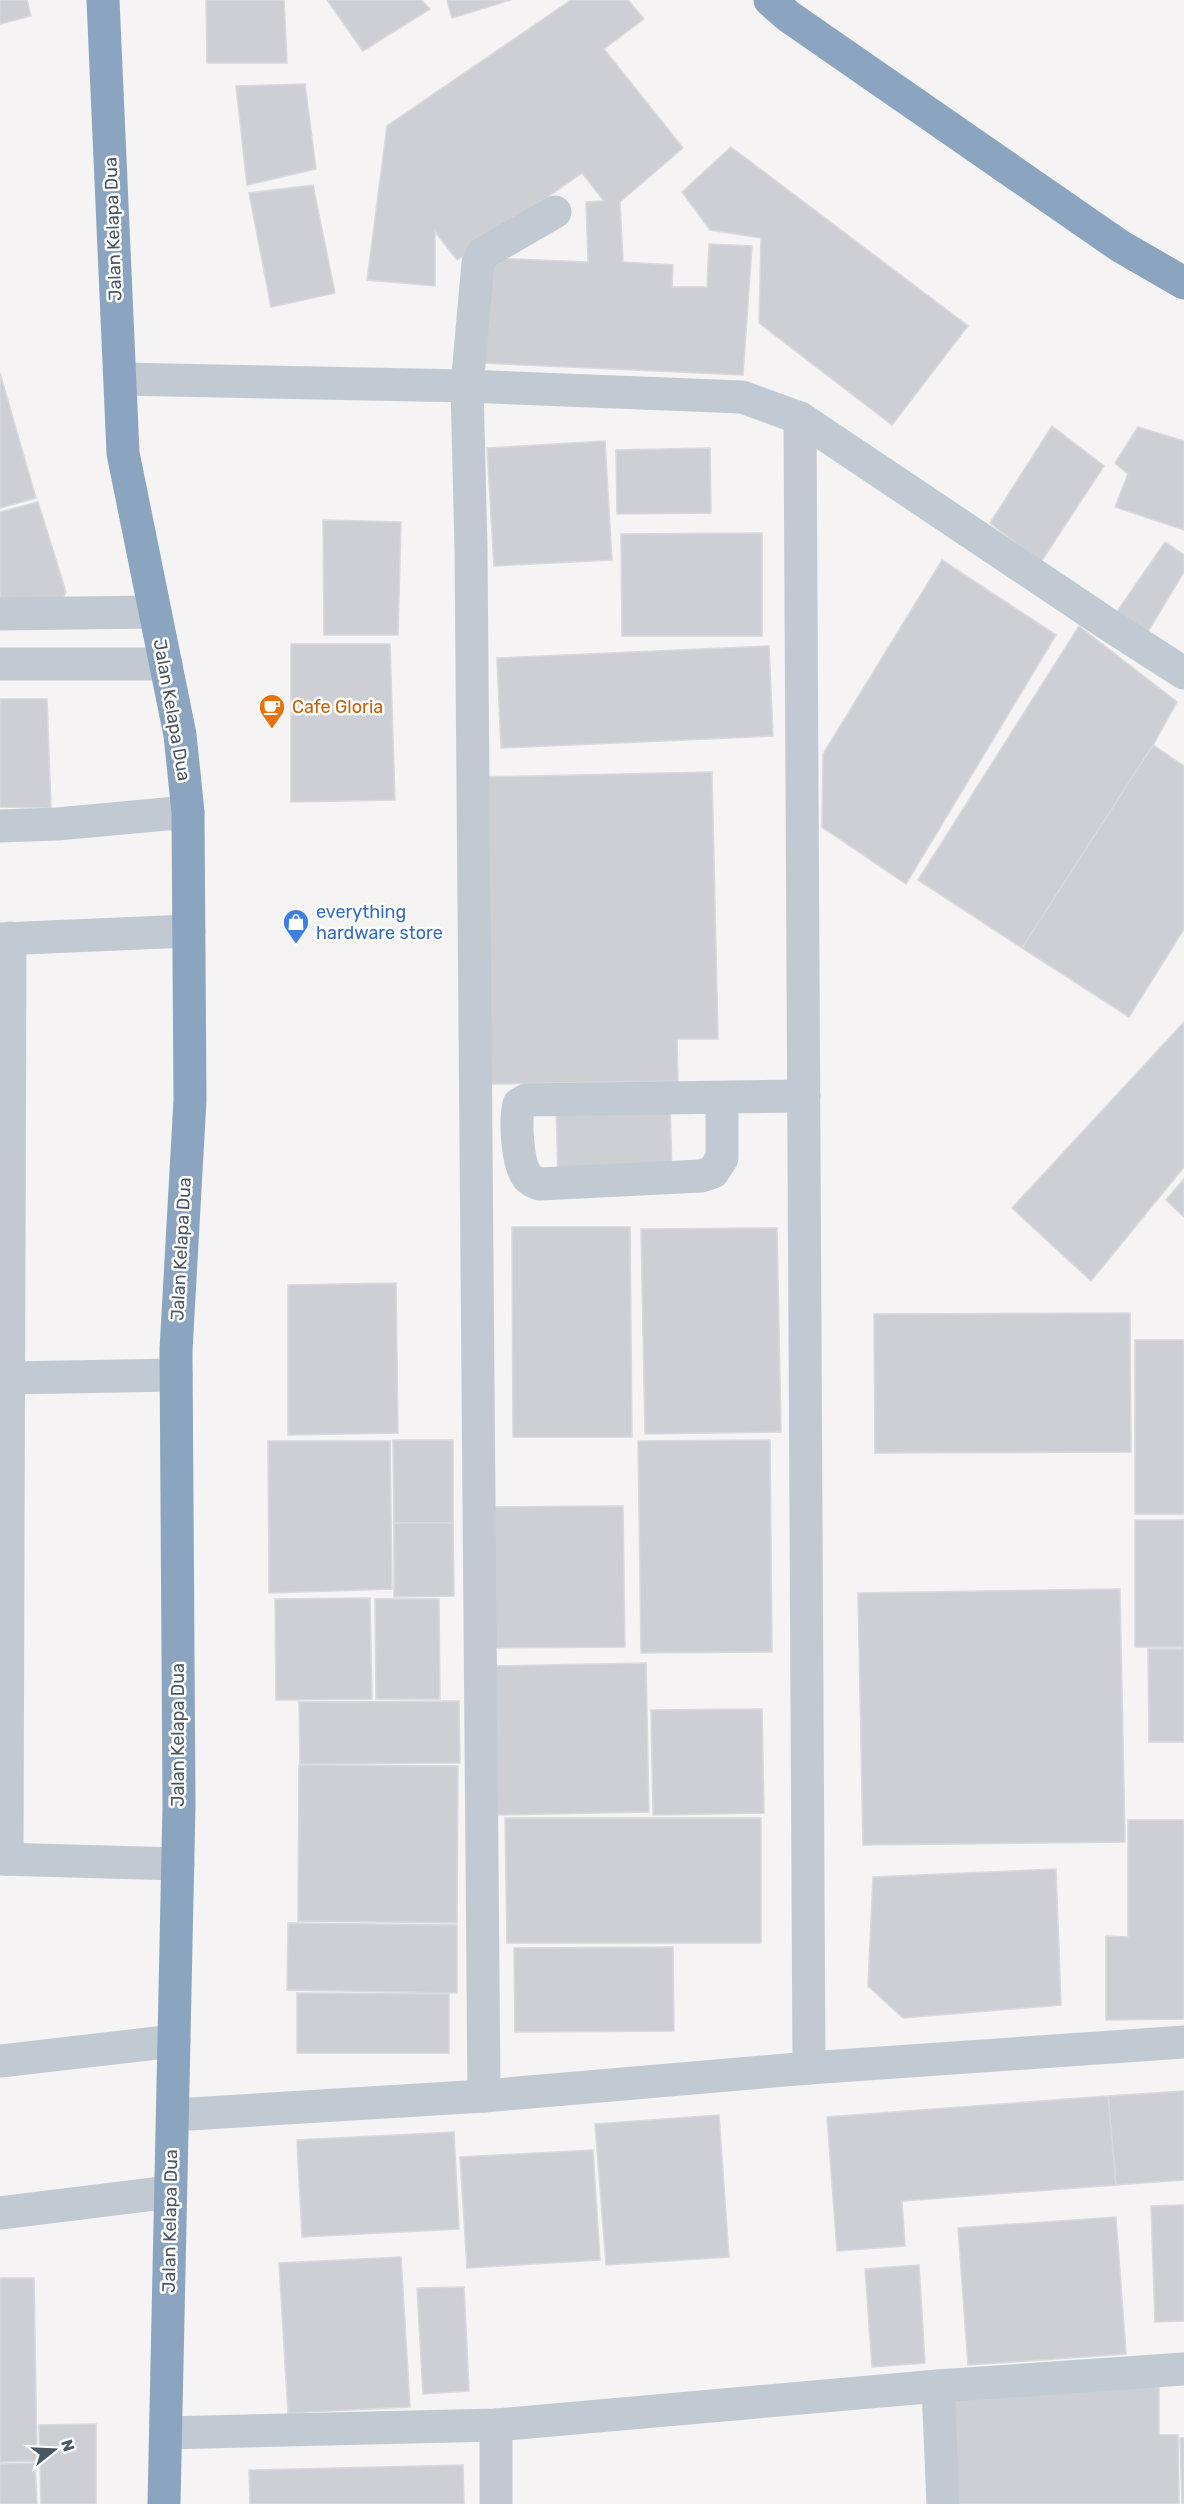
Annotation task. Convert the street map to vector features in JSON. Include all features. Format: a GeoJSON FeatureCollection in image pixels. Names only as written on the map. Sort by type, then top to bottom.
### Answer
{"type":"FeatureCollection","features":[{"type":"Feature","properties":{"kind":"highway","name":"Jalan Kelapa Dua"},"geometry":{"type":"LineString","coordinates":[[103,0],[123,453],[180,735],[188,812],[190,1100],[176,1375],[178,1864],[164,2504]]}},
{"type":"Feature","properties":{"kind":"highway"},"geometry":{"type":"LineString","coordinates":[[770,0],[789,16],[1120,246],[1184,284]]}},
{"type":"Feature","properties":{"kind":"street"},"geometry":{"type":"LineString","coordinates":[[484,2096],[471,560],[466,386],[478,263],[482,254],[555,212]]}},
{"type":"Feature","properties":{"kind":"street"},"geometry":{"type":"LineString","coordinates":[[120,379],[466,386],[742,397],[800,418],[1106,623],[1184,672]]}},
{"type":"Feature","properties":{"kind":"street"},"geometry":{"type":"LineString","coordinates":[[800,418],[809,2068]]}},
{"type":"Feature","properties":{"kind":"street"},"geometry":{"type":"LineString","coordinates":[[0,614],[154,612]]}},
{"type":"Feature","properties":{"kind":"street"},"geometry":{"type":"LineString","coordinates":[[0,664],[166,664]]}},
{"type":"Feature","properties":{"kind":"street"},"geometry":{"type":"LineString","coordinates":[[0,826],[57,824],[188,812]]}},
{"type":"Feature","properties":{"kind":"street"},"geometry":{"type":"LineString","coordinates":[[178,1864],[3,1859],[9,1378],[5,938],[189,931]]}},
{"type":"Feature","properties":{"kind":"street"},"geometry":{"type":"LineString","coordinates":[[722,1098],[722,1158],[713,1172],[701,1176],[539,1184],[527,1177],[521,1163],[517,1130],[518,1108],[519,1104],[526,1100],[804,1096]]}},
{"type":"Feature","properties":{"kind":"street"},"geometry":{"type":"LineString","coordinates":[[9,1378],[176,1375]]}},
{"type":"Feature","properties":{"kind":"street"},"geometry":{"type":"LineString","coordinates":[[0,2061],[174,2041]]}},
{"type":"Feature","properties":{"kind":"street"},"geometry":{"type":"LineString","coordinates":[[173,2115],[484,2096],[809,2068],[1184,2042]]}},
{"type":"Feature","properties":{"kind":"street"},"geometry":{"type":"LineString","coordinates":[[0,2214],[170,2192]]}},
{"type":"Feature","properties":{"kind":"street"},"geometry":{"type":"LineString","coordinates":[[166,2433],[496,2425],[938,2386],[1184,2369]]}},
{"type":"Feature","properties":{"kind":"street"},"geometry":{"type":"LineString","coordinates":[[938,2386],[943,2504]]}},
{"type":"Feature","properties":{"kind":"street"},"geometry":{"type":"LineString","coordinates":[[496,2425],[496,2504]]}},
{"type":"Feature","properties":{"kind":"building"},"geometry":{"type":"Polygon","coordinates":[[[0,0],[27,0],[31,16],[0,24],[0,0]]]}},
{"type":"Feature","properties":{"kind":"building"},"geometry":{"type":"Polygon","coordinates":[[[206,0],[284,0],[287,63],[207,63],[206,0]]]}},
{"type":"Feature","properties":{"kind":"building"},"geometry":{"type":"Polygon","coordinates":[[[327,0],[421,0],[430,9],[363,51],[327,0]]]}},
{"type":"Feature","properties":{"kind":"building"},"geometry":{"type":"Polygon","coordinates":[[[447,0],[511,0],[452,18],[447,0]]]}},
{"type":"Feature","properties":{"kind":"building"},"geometry":{"type":"Polygon","coordinates":[[[571,0],[628,0],[644,19],[604,49],[683,148],[620,202],[623,262],[673,265],[672,287],[707,287],[709,244],[752,246],[743,375],[482,363],[493,258],[588,262],[586,202],[604,201],[582,173],[457,260],[435,232],[435,286],[367,280],[387,126],[571,0]]]}},
{"type":"Feature","properties":{"kind":"building"},"geometry":{"type":"Polygon","coordinates":[[[305,84],[316,169],[247,185],[236,86],[305,84]]]}},
{"type":"Feature","properties":{"kind":"building"},"geometry":{"type":"Polygon","coordinates":[[[731,147],[968,326],[892,425],[759,323],[761,238],[710,230],[682,192],[731,147]]]}},
{"type":"Feature","properties":{"kind":"building"},"geometry":{"type":"Polygon","coordinates":[[[313,185],[335,293],[271,307],[249,193],[313,185]]]}},
{"type":"Feature","properties":{"kind":"building"},"geometry":{"type":"Polygon","coordinates":[[[0,373],[36,498],[0,508],[0,373]]]}},
{"type":"Feature","properties":{"kind":"building"},"geometry":{"type":"Polygon","coordinates":[[[1052,426],[1104,466],[1041,562],[990,523],[1052,426]]]}},
{"type":"Feature","properties":{"kind":"building"},"geometry":{"type":"Polygon","coordinates":[[[1138,427],[1184,441],[1184,530],[1115,507],[1128,474],[1115,463],[1138,427]]]}},
{"type":"Feature","properties":{"kind":"building"},"geometry":{"type":"Polygon","coordinates":[[[605,441],[612,560],[494,566],[487,448],[605,441]]]}},
{"type":"Feature","properties":{"kind":"building"},"geometry":{"type":"Polygon","coordinates":[[[710,448],[711,513],[617,514],[616,450],[710,448]]]}},
{"type":"Feature","properties":{"kind":"building"},"geometry":{"type":"Polygon","coordinates":[[[38,502],[66,592],[59,606],[0,607],[0,512],[38,502]]]}},
{"type":"Feature","properties":{"kind":"building"},"geometry":{"type":"Polygon","coordinates":[[[323,520],[401,522],[398,635],[324,635],[323,520]]]}},
{"type":"Feature","properties":{"kind":"building"},"geometry":{"type":"Polygon","coordinates":[[[762,533],[762,636],[622,636],[621,534],[762,533]]]}},
{"type":"Feature","properties":{"kind":"building"},"geometry":{"type":"Polygon","coordinates":[[[1165,542],[1184,555],[1184,572],[1146,635],[1116,613],[1165,542]]]}},
{"type":"Feature","properties":{"kind":"building"},"geometry":{"type":"Polygon","coordinates":[[[942,560],[1056,635],[906,884],[822,827],[823,754],[942,560]]]}},
{"type":"Feature","properties":{"kind":"building"},"geometry":{"type":"Polygon","coordinates":[[[1079,626],[1177,702],[1153,745],[1022,948],[918,880],[1079,626]]]}},
{"type":"Feature","properties":{"kind":"building"},"geometry":{"type":"Polygon","coordinates":[[[291,644],[390,644],[395,800],[291,802],[291,644]]]}},
{"type":"Feature","properties":{"kind":"building"},"geometry":{"type":"Polygon","coordinates":[[[769,646],[773,736],[501,748],[497,658],[769,646]]]}},
{"type":"Feature","properties":{"kind":"building"},"geometry":{"type":"Polygon","coordinates":[[[0,699],[47,699],[51,808],[0,807],[0,699]]]}},
{"type":"Feature","properties":{"kind":"building"},"geometry":{"type":"Polygon","coordinates":[[[1153,745],[1184,766],[1184,929],[1129,1017],[1022,948],[1153,745]]]}},
{"type":"Feature","properties":{"kind":"building"},"geometry":{"type":"Polygon","coordinates":[[[712,772],[718,1039],[677,1039],[678,1081],[488,1084],[481,777],[712,772]]]}},
{"type":"Feature","properties":{"kind":"building"},"geometry":{"type":"Polygon","coordinates":[[[1184,1022],[1184,1167],[1091,1281],[1012,1208],[1184,1022]]]}},
{"type":"Feature","properties":{"kind":"building"},"geometry":{"type":"Polygon","coordinates":[[[670,1102],[672,1173],[558,1176],[556,1105],[670,1102]]]}},
{"type":"Feature","properties":{"kind":"building"},"geometry":{"type":"Polygon","coordinates":[[[1184,1179],[1184,1217],[1166,1200],[1184,1179]]]}},
{"type":"Feature","properties":{"kind":"building"},"geometry":{"type":"Polygon","coordinates":[[[512,1227],[630,1227],[632,1437],[513,1437],[512,1227]]]}},
{"type":"Feature","properties":{"kind":"building"},"geometry":{"type":"Polygon","coordinates":[[[777,1228],[781,1432],[645,1434],[641,1229],[777,1228]]]}},
{"type":"Feature","properties":{"kind":"building"},"geometry":{"type":"Polygon","coordinates":[[[396,1283],[398,1433],[288,1435],[288,1285],[396,1283]]]}},
{"type":"Feature","properties":{"kind":"building"},"geometry":{"type":"Polygon","coordinates":[[[1130,1313],[1131,1452],[875,1453],[874,1314],[1130,1313]]]}},
{"type":"Feature","properties":{"kind":"building"},"geometry":{"type":"Polygon","coordinates":[[[1135,1340],[1184,1340],[1184,1514],[1135,1514],[1135,1340]]]}},
{"type":"Feature","properties":{"kind":"building"},"geometry":{"type":"Polygon","coordinates":[[[393,1440],[453,1440],[453,1523],[394,1523],[393,1440]]]}},
{"type":"Feature","properties":{"kind":"building"},"geometry":{"type":"Polygon","coordinates":[[[770,1440],[772,1652],[641,1653],[638,1441],[770,1440]]]}},
{"type":"Feature","properties":{"kind":"building"},"geometry":{"type":"Polygon","coordinates":[[[268,1441],[390,1441],[392,1589],[269,1593],[268,1441]]]}},
{"type":"Feature","properties":{"kind":"building"},"geometry":{"type":"Polygon","coordinates":[[[623,1506],[625,1647],[490,1648],[488,1507],[623,1506]]]}},
{"type":"Feature","properties":{"kind":"building"},"geometry":{"type":"Polygon","coordinates":[[[1135,1520],[1184,1520],[1184,1647],[1135,1647],[1135,1520]]]}},
{"type":"Feature","properties":{"kind":"building"},"geometry":{"type":"Polygon","coordinates":[[[394,1523],[453,1523],[454,1596],[394,1597],[394,1523]]]}},
{"type":"Feature","properties":{"kind":"building"},"geometry":{"type":"Polygon","coordinates":[[[1120,1589],[1125,1842],[863,1845],[858,1593],[1120,1589]]]}},
{"type":"Feature","properties":{"kind":"building"},"geometry":{"type":"Polygon","coordinates":[[[370,1598],[372,1699],[276,1700],[275,1599],[370,1598]]]}},
{"type":"Feature","properties":{"kind":"building"},"geometry":{"type":"Polygon","coordinates":[[[375,1599],[439,1599],[440,1699],[376,1699],[375,1599]]]}},
{"type":"Feature","properties":{"kind":"building"},"geometry":{"type":"Polygon","coordinates":[[[1148,1649],[1184,1649],[1184,1742],[1149,1742],[1148,1649]]]}},
{"type":"Feature","properties":{"kind":"building"},"geometry":{"type":"Polygon","coordinates":[[[646,1663],[649,1812],[492,1815],[489,1666],[646,1663]]]}},
{"type":"Feature","properties":{"kind":"building"},"geometry":{"type":"Polygon","coordinates":[[[459,1701],[460,1763],[300,1764],[299,1702],[459,1701]]]}},
{"type":"Feature","properties":{"kind":"building"},"geometry":{"type":"Polygon","coordinates":[[[762,1709],[764,1813],[653,1815],[651,1710],[762,1709]]]}},
{"type":"Feature","properties":{"kind":"building"},"geometry":{"type":"Polygon","coordinates":[[[299,1765],[458,1766],[457,1923],[298,1921],[299,1765]]]}},
{"type":"Feature","properties":{"kind":"building"},"geometry":{"type":"Polygon","coordinates":[[[505,1818],[761,1818],[761,1943],[507,1943],[505,1818]]]}},
{"type":"Feature","properties":{"kind":"building"},"geometry":{"type":"Polygon","coordinates":[[[1128,1820],[1184,1820],[1184,2019],[1106,2020],[1106,1936],[1128,1937],[1128,1820]]]}},
{"type":"Feature","properties":{"kind":"building"},"geometry":{"type":"Polygon","coordinates":[[[1056,1869],[1061,2005],[903,2018],[868,1986],[873,1877],[1056,1869]]]}},
{"type":"Feature","properties":{"kind":"building"},"geometry":{"type":"Polygon","coordinates":[[[288,1923],[457,1925],[457,1993],[287,1990],[288,1923]]]}},
{"type":"Feature","properties":{"kind":"building"},"geometry":{"type":"Polygon","coordinates":[[[673,1947],[674,2031],[515,2032],[514,1948],[673,1947]]]}},
{"type":"Feature","properties":{"kind":"building"},"geometry":{"type":"Polygon","coordinates":[[[297,1993],[449,1994],[449,2053],[297,2053],[297,1993]]]}},
{"type":"Feature","properties":{"kind":"building"},"geometry":{"type":"Polygon","coordinates":[[[1184,2091],[1184,2180],[1116,2185],[1108,2096],[1184,2091]]]}},
{"type":"Feature","properties":{"kind":"building"},"geometry":{"type":"Polygon","coordinates":[[[1108,2096],[1116,2185],[902,2201],[905,2246],[837,2251],[827,2117],[1108,2096]]]}},
{"type":"Feature","properties":{"kind":"building"},"geometry":{"type":"Polygon","coordinates":[[[719,2115],[729,2257],[606,2265],[595,2124],[719,2115]]]}},
{"type":"Feature","properties":{"kind":"building"},"geometry":{"type":"Polygon","coordinates":[[[454,2132],[459,2229],[302,2237],[297,2140],[454,2132]]]}},
{"type":"Feature","properties":{"kind":"building"},"geometry":{"type":"Polygon","coordinates":[[[593,2150],[600,2260],[467,2268],[460,2157],[593,2150]]]}},
{"type":"Feature","properties":{"kind":"building"},"geometry":{"type":"Polygon","coordinates":[[[1184,2205],[1184,2321],[1155,2322],[1151,2206],[1184,2205]]]}},
{"type":"Feature","properties":{"kind":"building"},"geometry":{"type":"Polygon","coordinates":[[[1116,2217],[1126,2354],[968,2365],[958,2228],[1116,2217]]]}},
{"type":"Feature","properties":{"kind":"building"},"geometry":{"type":"Polygon","coordinates":[[[401,2257],[410,2407],[288,2413],[279,2263],[401,2257]]]}},
{"type":"Feature","properties":{"kind":"building"},"geometry":{"type":"Polygon","coordinates":[[[919,2265],[925,2363],[872,2367],[865,2269],[919,2265]]]}},
{"type":"Feature","properties":{"kind":"building"},"geometry":{"type":"Polygon","coordinates":[[[0,2278],[34,2278],[37,2461],[0,2462],[0,2278]]]}},
{"type":"Feature","properties":{"kind":"building"},"geometry":{"type":"Polygon","coordinates":[[[464,2287],[469,2391],[423,2394],[417,2288],[464,2287]]]}},
{"type":"Feature","properties":{"kind":"building"},"geometry":{"type":"Polygon","coordinates":[[[1159,2387],[1159,2435],[1178,2435],[1179,2504],[951,2504],[949,2389],[1159,2387]]]}},
{"type":"Feature","properties":{"kind":"building"},"geometry":{"type":"Polygon","coordinates":[[[96,2424],[96,2504],[41,2504],[39,2425],[96,2424]]]}},
{"type":"Feature","properties":{"kind":"building"},"geometry":{"type":"Polygon","coordinates":[[[1180,2438],[1184,2438],[1184,2504],[1182,2504],[1180,2438]]]}},
{"type":"Feature","properties":{"kind":"building"},"geometry":{"type":"Polygon","coordinates":[[[35,2463],[37,2504],[0,2504],[0,2464],[35,2463]]]}},
{"type":"Feature","properties":{"kind":"building"},"geometry":{"type":"Polygon","coordinates":[[[463,2465],[464,2504],[250,2504],[249,2470],[463,2465]]]}},
{"type":"Feature","properties":{"kind":"place","name":"Cafe Gloria"},"geometry":{"type":"Point","coordinates":[272,730]}},
{"type":"Feature","properties":{"kind":"place","name":"everything hardware store"},"geometry":{"type":"Point","coordinates":[296,945]}}]}
